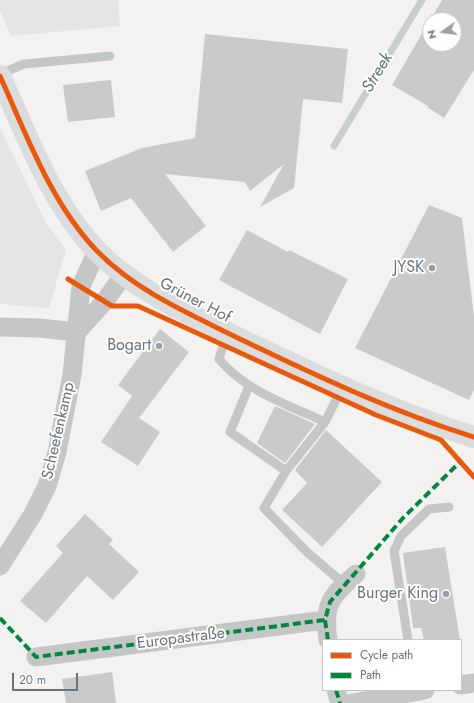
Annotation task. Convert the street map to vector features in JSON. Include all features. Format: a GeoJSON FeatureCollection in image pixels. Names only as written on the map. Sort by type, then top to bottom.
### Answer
{"type":"FeatureCollection","features":[{"type":"Feature","properties":{"kind":"street","name":"Grüner Hof"},"geometry":{"type":"LineString","coordinates":[[0,75],[44,174],[76,226],[97,251],[124,274],[174,307],[342,388],[415,418],[474,437]]}},
{"type":"Feature","properties":{"kind":"street","name":"Scheefenkamp"},"geometry":{"type":"LineString","coordinates":[[0,566],[33,514],[47,486],[65,417],[77,332],[81,286],[97,251]]}},
{"type":"Feature","properties":{"kind":"street"},"geometry":{"type":"LineString","coordinates":[[0,326],[77,332],[105,301],[124,274]]}},
{"type":"Feature","properties":{"kind":"street"},"geometry":{"type":"LineString","coordinates":[[328,639],[325,620],[330,602],[350,579]]}},
{"type":"Feature","properties":{"kind":"street","name":"Europastraße"},"geometry":{"type":"LineString","coordinates":[[36,657],[325,620]]}},
{"type":"Feature","properties":{"kind":"street"},"geometry":{"type":"LineString","coordinates":[[462,684],[474,682]]}},
{"type":"Feature","properties":{"kind":"street"},"geometry":{"type":"LineString","coordinates":[[336,691],[340,703]]}},
{"type":"Feature","properties":{"kind":"street"},"geometry":{"type":"LineString","coordinates":[[352,703],[419,691]]}},
{"type":"Feature","properties":{"kind":"lane"},"geometry":{"type":"LineString","coordinates":[[0,75],[24,64],[110,56]]}},
{"type":"Feature","properties":{"kind":"lane"},"geometry":{"type":"LineString","coordinates":[[227,333],[219,359],[230,372],[249,386],[325,422]]}},
{"type":"Feature","properties":{"kind":"lane"},"geometry":{"type":"LineString","coordinates":[[249,386],[230,432],[286,471]]}},
{"type":"Feature","properties":{"kind":"lane"},"geometry":{"type":"LineString","coordinates":[[342,388],[325,422],[286,471],[264,508],[307,552],[350,579]]}},
{"type":"Feature","properties":{"kind":"lane"},"geometry":{"type":"LineString","coordinates":[[408,639],[394,550],[401,536],[429,509],[449,507]]}},
{"type":"Feature","properties":{"kind":"shaded area"},"geometry":{"type":"Polygon","coordinates":[[[0,0],[118,0],[120,26],[11,36],[0,11],[0,0]]]}},
{"type":"Feature","properties":{"kind":"shaded area"},"geometry":{"type":"Polygon","coordinates":[[[0,128],[46,223],[66,250],[49,308],[0,304],[0,128]]]}},
{"type":"Feature","properties":{"kind":"building"},"geometry":{"type":"Polygon","coordinates":[[[442,0],[474,0],[474,70],[444,118],[427,107],[428,106],[392,85],[422,34],[422,52],[462,52],[462,12],[435,12],[442,0]]]}},
{"type":"Feature","properties":{"kind":"building"},"geometry":{"type":"Polygon","coordinates":[[[205,34],[348,49],[342,103],[303,99],[294,188],[260,207],[284,164],[250,191],[245,182],[165,174],[206,226],[173,252],[131,198],[101,211],[85,171],[142,148],[195,138],[205,34]]]}},
{"type":"Feature","properties":{"kind":"building"},"geometry":{"type":"Polygon","coordinates":[[[111,80],[115,117],[68,122],[63,85],[111,80]]]}},
{"type":"Feature","properties":{"kind":"building","name":"JYSK"},"geometry":{"type":"Polygon","coordinates":[[[429,205],[462,218],[474,317],[474,390],[469,400],[355,348],[429,205]]]}},
{"type":"Feature","properties":{"kind":"building"},"geometry":{"type":"Polygon","coordinates":[[[247,230],[288,252],[289,250],[348,279],[320,334],[219,280],[247,230]]]}},
{"type":"Feature","properties":{"kind":"building"},"geometry":{"type":"Polygon","coordinates":[[[160,329],[189,352],[139,418],[160,432],[138,466],[101,442],[132,396],[118,385],[160,329]]]}},
{"type":"Feature","properties":{"kind":"building"},"geometry":{"type":"Polygon","coordinates":[[[275,406],[315,424],[285,463],[257,443],[275,406]]]}},
{"type":"Feature","properties":{"kind":"building"},"geometry":{"type":"Polygon","coordinates":[[[326,430],[382,482],[322,547],[282,510],[307,483],[295,470],[326,430]]]}},
{"type":"Feature","properties":{"kind":"building"},"geometry":{"type":"Polygon","coordinates":[[[85,514],[113,540],[109,544],[139,572],[113,600],[87,576],[46,623],[20,601],[63,553],[56,546],[85,514]]]}},
{"type":"Feature","properties":{"kind":"building"},"geometry":{"type":"Polygon","coordinates":[[[445,547],[460,639],[424,639],[421,628],[413,628],[403,553],[445,547]]]}},
{"type":"Feature","properties":{"kind":"building"},"geometry":{"type":"Polygon","coordinates":[[[112,672],[116,703],[66,703],[62,679],[112,672]]]}},
{"type":"Feature","properties":{"kind":"waterway","name":"Streek"},"geometry":{"type":"LineString","coordinates":[[334,146],[422,0]]}},
{"type":"Feature","properties":{"kind":"marked path"},"geometry":{"type":"LineString","coordinates":[[328,639],[325,620],[330,602],[403,518],[461,461]]}},
{"type":"Feature","properties":{"kind":"marked path"},"geometry":{"type":"LineString","coordinates":[[0,618],[36,657],[325,620]]}},
{"type":"Feature","properties":{"kind":"marked path"},"geometry":{"type":"LineString","coordinates":[[336,691],[340,703]]}},
{"type":"Feature","properties":{"kind":"cycle path"},"geometry":{"type":"LineString","coordinates":[[0,76],[41,168],[66,212],[97,251],[129,279],[183,311],[327,380],[385,405],[474,437]]}},
{"type":"Feature","properties":{"kind":"cycle path"},"geometry":{"type":"LineString","coordinates":[[68,279],[112,306],[138,306],[376,415],[441,440],[474,477]]}},
{"type":"Feature","properties":{"kind":"place","name":"JYSK"},"geometry":{"type":"Point","coordinates":[432,268]}},
{"type":"Feature","properties":{"kind":"place","name":"Bogart"},"geometry":{"type":"Point","coordinates":[159,346]}},
{"type":"Feature","properties":{"kind":"place","name":"Burger King"},"geometry":{"type":"Point","coordinates":[446,594]}}]}
